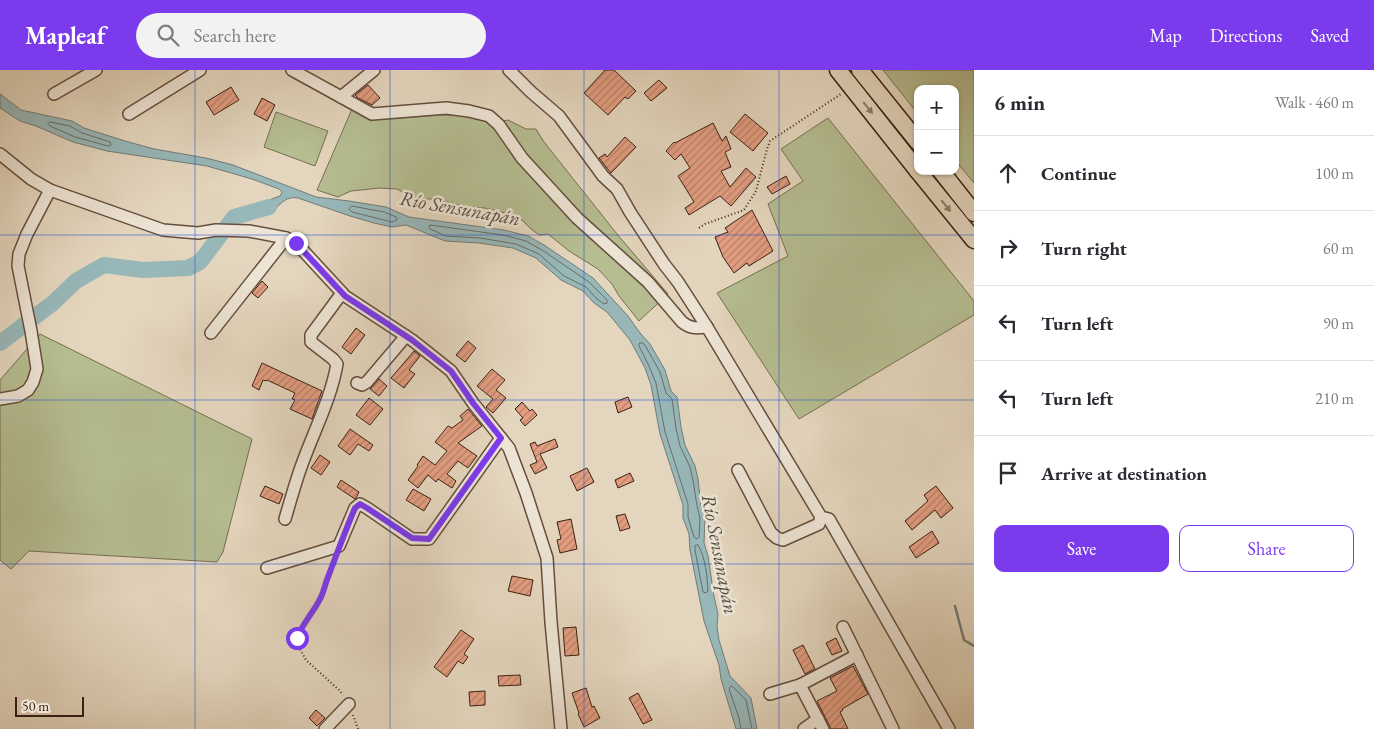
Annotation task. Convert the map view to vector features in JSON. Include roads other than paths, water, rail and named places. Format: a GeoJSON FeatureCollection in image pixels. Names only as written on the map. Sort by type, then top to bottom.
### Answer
{"type":"FeatureCollection","features":[{"type":"Feature","properties":{"kind":"highway"},"geometry":{"type":"LineString","coordinates":[[838,70],[914,166]]}},
{"type":"Feature","properties":{"kind":"highway"},"geometry":{"type":"LineString","coordinates":[[860,70],[914,137]]}},
{"type":"Feature","properties":{"kind":"highway"},"geometry":{"type":"LineString","coordinates":[[921,175],[974,240]]}},
{"type":"Feature","properties":{"kind":"highway"},"geometry":{"type":"LineString","coordinates":[[944,175],[974,213]]}},
{"type":"Feature","properties":{"kind":"street"},"geometry":{"type":"LineString","coordinates":[[54,94],[96,70]]}},
{"type":"Feature","properties":{"kind":"street"},"geometry":{"type":"LineString","coordinates":[[128,114],[200,70]]}},
{"type":"Feature","properties":{"kind":"street"},"geometry":{"type":"LineString","coordinates":[[292,70],[372,114],[446,108],[489,116],[499,125],[522,158],[577,218],[648,282],[687,327],[707,327]]}},
{"type":"Feature","properties":{"kind":"street"},"geometry":{"type":"LineString","coordinates":[[341,97],[374,70]]}},
{"type":"Feature","properties":{"kind":"street"},"geometry":{"type":"LineString","coordinates":[[509,70],[559,116],[603,176],[617,189],[659,257],[678,282],[707,327],[821,518],[819,524],[783,540],[777,538],[772,533],[738,470]]}},
{"type":"Feature","properties":{"kind":"street"},"geometry":{"type":"LineString","coordinates":[[0,154],[31,179],[50,190],[164,230],[198,233],[216,230],[249,231],[286,238],[296,243],[342,293],[406,336],[451,371],[473,403],[509,448],[547,558],[561,729]]}},
{"type":"Feature","properties":{"kind":"street"},"geometry":{"type":"LineString","coordinates":[[0,399],[18,396],[28,390],[37,369],[32,330],[18,266],[19,254],[27,234],[50,190]]}},
{"type":"Feature","properties":{"kind":"street"},"geometry":{"type":"LineString","coordinates":[[211,334],[286,238]]}},
{"type":"Feature","properties":{"kind":"street"},"geometry":{"type":"LineString","coordinates":[[285,519],[301,466],[335,375],[337,364],[311,342],[311,336],[342,293]]}},
{"type":"Feature","properties":{"kind":"street"},"geometry":{"type":"LineString","coordinates":[[357,383],[362,385],[367,382],[406,336]]}},
{"type":"Feature","properties":{"kind":"street"},"geometry":{"type":"LineString","coordinates":[[267,568],[339,546],[355,508],[360,504],[412,538],[429,539],[501,438]]}},
{"type":"Feature","properties":{"kind":"street"},"geometry":{"type":"LineString","coordinates":[[821,518],[829,519],[949,729]]}},
{"type":"Feature","properties":{"kind":"street"},"geometry":{"type":"LineString","coordinates":[[844,627],[893,729]]}},
{"type":"Feature","properties":{"kind":"street"},"geometry":{"type":"LineString","coordinates":[[770,694],[800,685],[857,655]]}},
{"type":"Feature","properties":{"kind":"street"},"geometry":{"type":"LineString","coordinates":[[800,685],[820,724],[804,729]]}},
{"type":"Feature","properties":{"kind":"street"},"geometry":{"type":"LineString","coordinates":[[325,729],[349,704]]}},
{"type":"Feature","properties":{"kind":"water"},"geometry":{"type":"Polygon","coordinates":[[[0,94],[21,110],[72,121],[84,128],[154,149],[206,158],[233,165],[316,197],[386,207],[409,217],[504,230],[528,236],[593,278],[628,316],[650,344],[665,370],[671,391],[677,397],[685,445],[695,466],[701,506],[705,518],[704,543],[718,614],[719,640],[730,676],[751,698],[757,729],[736,729],[721,679],[719,665],[704,621],[690,550],[689,534],[683,518],[683,505],[660,434],[651,385],[645,368],[630,340],[607,312],[594,303],[583,291],[561,280],[536,258],[513,248],[445,241],[406,225],[392,227],[374,223],[298,198],[284,201],[265,215],[248,213],[256,210],[269,200],[280,196],[282,192],[279,189],[252,179],[207,166],[107,151],[73,142],[20,121],[0,108],[0,94]]]}},
{"type":"Feature","properties":{"kind":"waterway"},"geometry":{"type":"LineString","coordinates":[[0,343],[53,303],[76,281],[104,265],[143,270],[188,268],[200,262],[234,217],[269,207]]}},
{"type":"Feature","properties":{"kind":"waterway"},"geometry":{"type":"LineString","coordinates":[[955,606],[964,640],[974,646]]}},
{"type":"Feature","properties":{"kind":"water label","name":"Río Sensunapán"},"geometry":{"type":"Point","coordinates":[460,208]}},
{"type":"Feature","properties":{"kind":"water label","name":"Río Sensunapán"},"geometry":{"type":"Point","coordinates":[720,554]}}]}
